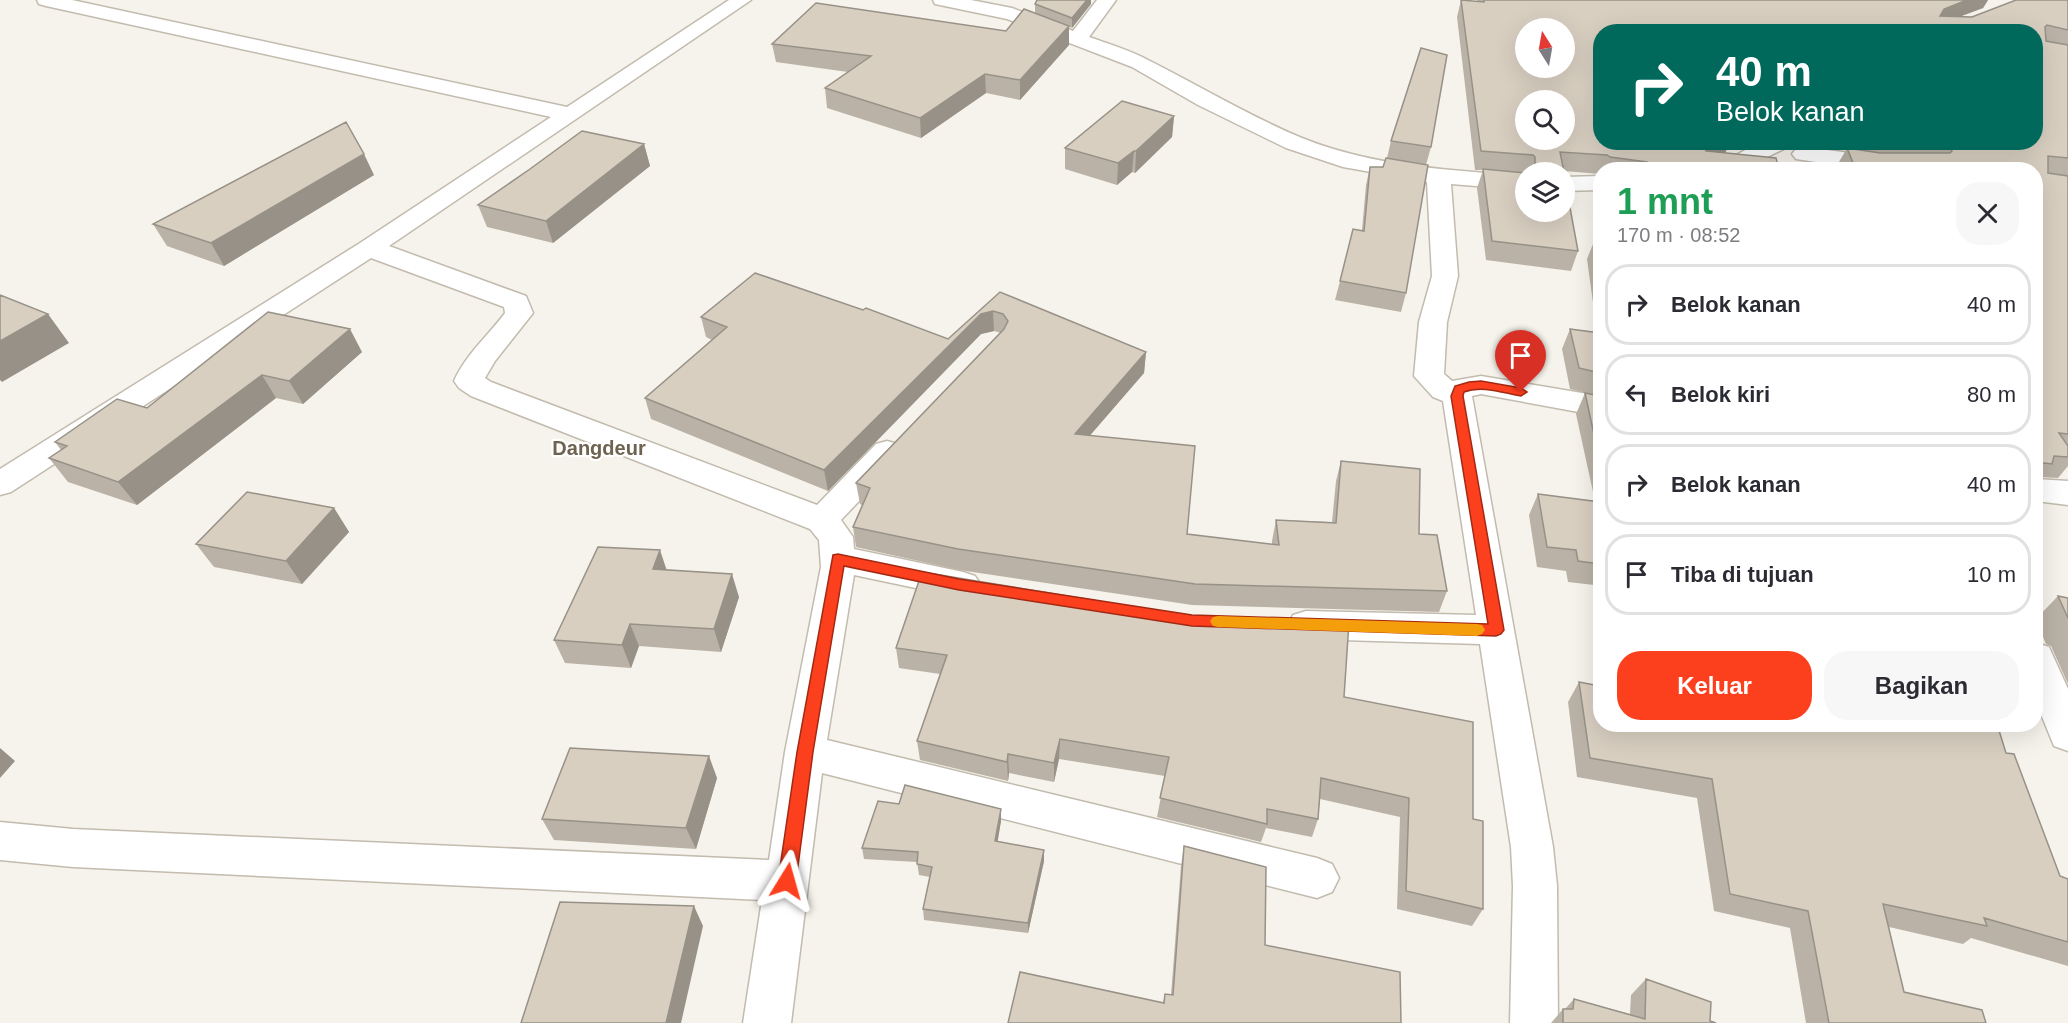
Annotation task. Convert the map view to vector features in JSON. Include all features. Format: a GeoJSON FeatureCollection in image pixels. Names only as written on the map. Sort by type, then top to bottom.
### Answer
{"type":"FeatureCollection","features":[{"type":"Feature","properties":{"kind":"street"},"geometry":{"type":"LineString","coordinates":[[46,0],[569,114]]}},
{"type":"Feature","properties":{"kind":"street"},"geometry":{"type":"LineString","coordinates":[[0,484],[369,248],[742,0]]}},
{"type":"Feature","properties":{"kind":"street"},"geometry":{"type":"LineString","coordinates":[[942,0],[1011,14],[1139,63],[1206,100],[1294,143],[1343,160],[1412,174],[1515,182]]}},
{"type":"Feature","properties":{"kind":"street"},"geometry":{"type":"LineString","coordinates":[[1077,39],[1107,0]]}},
{"type":"Feature","properties":{"kind":"street"},"geometry":{"type":"LineString","coordinates":[[1740,162],[1765,150]]}},
{"type":"Feature","properties":{"kind":"street"},"geometry":{"type":"LineString","coordinates":[[1806,155],[1862,162]]}},
{"type":"Feature","properties":{"kind":"street"},"geometry":{"type":"LineString","coordinates":[[1439,177],[1445,276],[1432,322],[1430,376],[1443,390],[1457,396]]}},
{"type":"Feature","properties":{"kind":"street"},"geometry":{"type":"LineString","coordinates":[[1575,184],[1593,183]]}},
{"type":"Feature","properties":{"kind":"street"},"geometry":{"type":"LineString","coordinates":[[369,248],[516,302],[519,313],[511,326],[473,369],[469,381],[481,389],[822,520],[836,537],[838,559],[805,752],[767,1023]]}},
{"type":"Feature","properties":{"kind":"street"},"geometry":{"type":"LineString","coordinates":[[1534,1023],[1532,848],[1457,396],[1459,389],[1481,385],[1593,405]]}},
{"type":"Feature","properties":{"kind":"street"},"geometry":{"type":"LineString","coordinates":[[822,520],[903,435]]}},
{"type":"Feature","properties":{"kind":"street"},"geometry":{"type":"LineString","coordinates":[[2043,491],[2068,493]]}},
{"type":"Feature","properties":{"kind":"street"},"geometry":{"type":"LineString","coordinates":[[838,559],[994,590]]}},
{"type":"Feature","properties":{"kind":"street"},"geometry":{"type":"LineString","coordinates":[[1274,624],[1496,630]]}},
{"type":"Feature","properties":{"kind":"street"},"geometry":{"type":"LineString","coordinates":[[2043,675],[2068,734]]}},
{"type":"Feature","properties":{"kind":"street"},"geometry":{"type":"LineString","coordinates":[[805,752],[1317,878]]}},
{"type":"Feature","properties":{"kind":"street"},"geometry":{"type":"LineString","coordinates":[[0,841],[73,848],[787,881]]}},
{"type":"Feature","properties":{"kind":"building"},"geometry":{"type":"Polygon","coordinates":[[[1037,0],[1087,0],[1072,18],[1035,4],[1037,0]]]}},
{"type":"Feature","properties":{"kind":"building"},"geometry":{"type":"Polygon","coordinates":[[[1461,0],[1484,2],[1484,0],[1967,0],[1944,9],[1940,16],[1972,17],[2016,0],[2068,0],[2068,30],[2047,25],[2045,27],[2046,41],[2068,45],[2068,158],[2048,156],[2048,173],[2068,176],[2068,434],[2059,433],[2068,446],[2068,457],[2054,456],[2052,464],[2043,463],[2043,162],[1853,162],[1848,150],[1880,153],[1950,153],[1952,150],[2043,150],[2043,24],[1593,24],[1593,150],[1707,150],[1776,158],[1777,162],[1647,162],[1607,155],[1560,152],[1562,162],[1535,162],[1535,157],[1481,151],[1461,0]]]}},
{"type":"Feature","properties":{"kind":"building"},"geometry":{"type":"Polygon","coordinates":[[[816,3],[1006,31],[1024,9],[1069,26],[1020,80],[985,74],[920,118],[825,88],[871,56],[772,44],[816,3]]]}},
{"type":"Feature","properties":{"kind":"building"},"geometry":{"type":"Polygon","coordinates":[[[1421,48],[1447,55],[1431,147],[1391,141],[1421,48]]]}},
{"type":"Feature","properties":{"kind":"building"},"geometry":{"type":"Polygon","coordinates":[[[1122,101],[1174,116],[1136,151],[1118,163],[1065,148],[1122,101]]]}},
{"type":"Feature","properties":{"kind":"building"},"geometry":{"type":"Polygon","coordinates":[[[346,122],[364,154],[211,243],[153,224],[346,122]]]}},
{"type":"Feature","properties":{"kind":"building"},"geometry":{"type":"Polygon","coordinates":[[[582,131],[644,144],[546,221],[478,205],[530,169],[582,131]]]}},
{"type":"Feature","properties":{"kind":"building"},"geometry":{"type":"Polygon","coordinates":[[[1386,158],[1428,165],[1406,293],[1340,281],[1353,229],[1364,231],[1370,167],[1383,167],[1386,158]]]}},
{"type":"Feature","properties":{"kind":"building"},"geometry":{"type":"Polygon","coordinates":[[[1483,169],[1515,172],[1515,222],[1573,222],[1578,251],[1492,241],[1483,169]]]}},
{"type":"Feature","properties":{"kind":"building"},"geometry":{"type":"Polygon","coordinates":[[[755,273],[863,310],[866,308],[948,339],[1000,292],[1146,352],[1075,434],[1195,446],[1187,534],[1279,545],[1276,520],[1336,523],[1341,461],[1420,469],[1419,534],[1437,535],[1447,591],[1195,584],[958,549],[853,527],[870,488],[856,483],[1004,329],[1008,321],[1003,314],[993,311],[981,314],[824,470],[645,398],[727,327],[701,317],[755,273]]]}},
{"type":"Feature","properties":{"kind":"building"},"geometry":{"type":"Polygon","coordinates":[[[0,295],[48,314],[0,341],[0,295]]]}},
{"type":"Feature","properties":{"kind":"building"},"geometry":{"type":"Polygon","coordinates":[[[268,312],[350,329],[289,381],[262,375],[118,482],[49,458],[67,446],[55,442],[117,399],[147,408],[268,312]]]}},
{"type":"Feature","properties":{"kind":"building"},"geometry":{"type":"Polygon","coordinates":[[[1570,329],[1593,332],[1593,371],[1579,368],[1570,329]]]}},
{"type":"Feature","properties":{"kind":"building"},"geometry":{"type":"Polygon","coordinates":[[[1585,393],[1593,395],[1593,430],[1585,393]]]}},
{"type":"Feature","properties":{"kind":"building"},"geometry":{"type":"Polygon","coordinates":[[[247,492],[334,508],[286,561],[196,544],[247,492]]]}},
{"type":"Feature","properties":{"kind":"building"},"geometry":{"type":"Polygon","coordinates":[[[1538,494],[1593,501],[1593,563],[1578,561],[1576,550],[1547,547],[1538,494]]]}},
{"type":"Feature","properties":{"kind":"building"},"geometry":{"type":"Polygon","coordinates":[[[598,547],[660,550],[653,569],[732,574],[714,629],[630,624],[622,645],[554,640],[598,547]]]}},
{"type":"Feature","properties":{"kind":"building"},"geometry":{"type":"Polygon","coordinates":[[[922,572],[1195,617],[1349,622],[1344,697],[1473,722],[1473,819],[1483,821],[1483,909],[1406,891],[1409,798],[1321,778],[1318,819],[1267,809],[1267,824],[1160,798],[1169,757],[1060,739],[1054,763],[1008,754],[1007,762],[917,741],[947,655],[896,648],[922,572]]]}},
{"type":"Feature","properties":{"kind":"building"},"geometry":{"type":"Polygon","coordinates":[[[2058,596],[2068,598],[2068,618],[2058,596]]]}},
{"type":"Feature","properties":{"kind":"building"},"geometry":{"type":"Polygon","coordinates":[[[1579,682],[1593,685],[1593,732],[1999,732],[2006,753],[2014,754],[2060,876],[2068,879],[2068,942],[1984,918],[1987,926],[1883,904],[1904,992],[1982,1010],[1986,1023],[1829,1023],[1808,911],[1730,894],[1712,779],[1590,758],[1579,682]]]}},
{"type":"Feature","properties":{"kind":"building"},"geometry":{"type":"Polygon","coordinates":[[[570,748],[709,756],[686,828],[542,819],[570,748]]]}},
{"type":"Feature","properties":{"kind":"building"},"geometry":{"type":"Polygon","coordinates":[[[905,785],[1001,809],[995,841],[1044,850],[1028,923],[923,909],[932,867],[917,864],[918,852],[862,848],[878,801],[899,804],[905,785]]]}},
{"type":"Feature","properties":{"kind":"building"},"geometry":{"type":"Polygon","coordinates":[[[1184,846],[1266,867],[1265,945],[1400,972],[1401,1023],[1008,1023],[1020,972],[1164,1003],[1165,994],[1173,995],[1184,846]]]}},
{"type":"Feature","properties":{"kind":"building"},"geometry":{"type":"Polygon","coordinates":[[[560,902],[694,906],[666,1023],[521,1023],[560,902]]]}},
{"type":"Feature","properties":{"kind":"building"},"geometry":{"type":"Polygon","coordinates":[[[1646,979],[1711,1002],[1710,1021],[1716,1023],[1563,1023],[1563,1009],[1573,1009],[1574,999],[1645,1019],[1646,979]]]}},
{"type":"Feature","properties":{"kind":"slow traffic"},"geometry":{"type":"LineString","coordinates":[[1218,621],[1477,630]]}},
{"type":"Feature","properties":{"kind":"district","name":"Dangdeur"},"geometry":{"type":"Point","coordinates":[599,448]}},
{"type":"Feature","properties":{"kind":"route"},"geometry":{"type":"LineString","coordinates":[[787,881],[805,752],[838,559],[959,585],[1192,621],[1496,630],[1457,396],[1459,389],[1481,385],[1521,392]]}}]}
